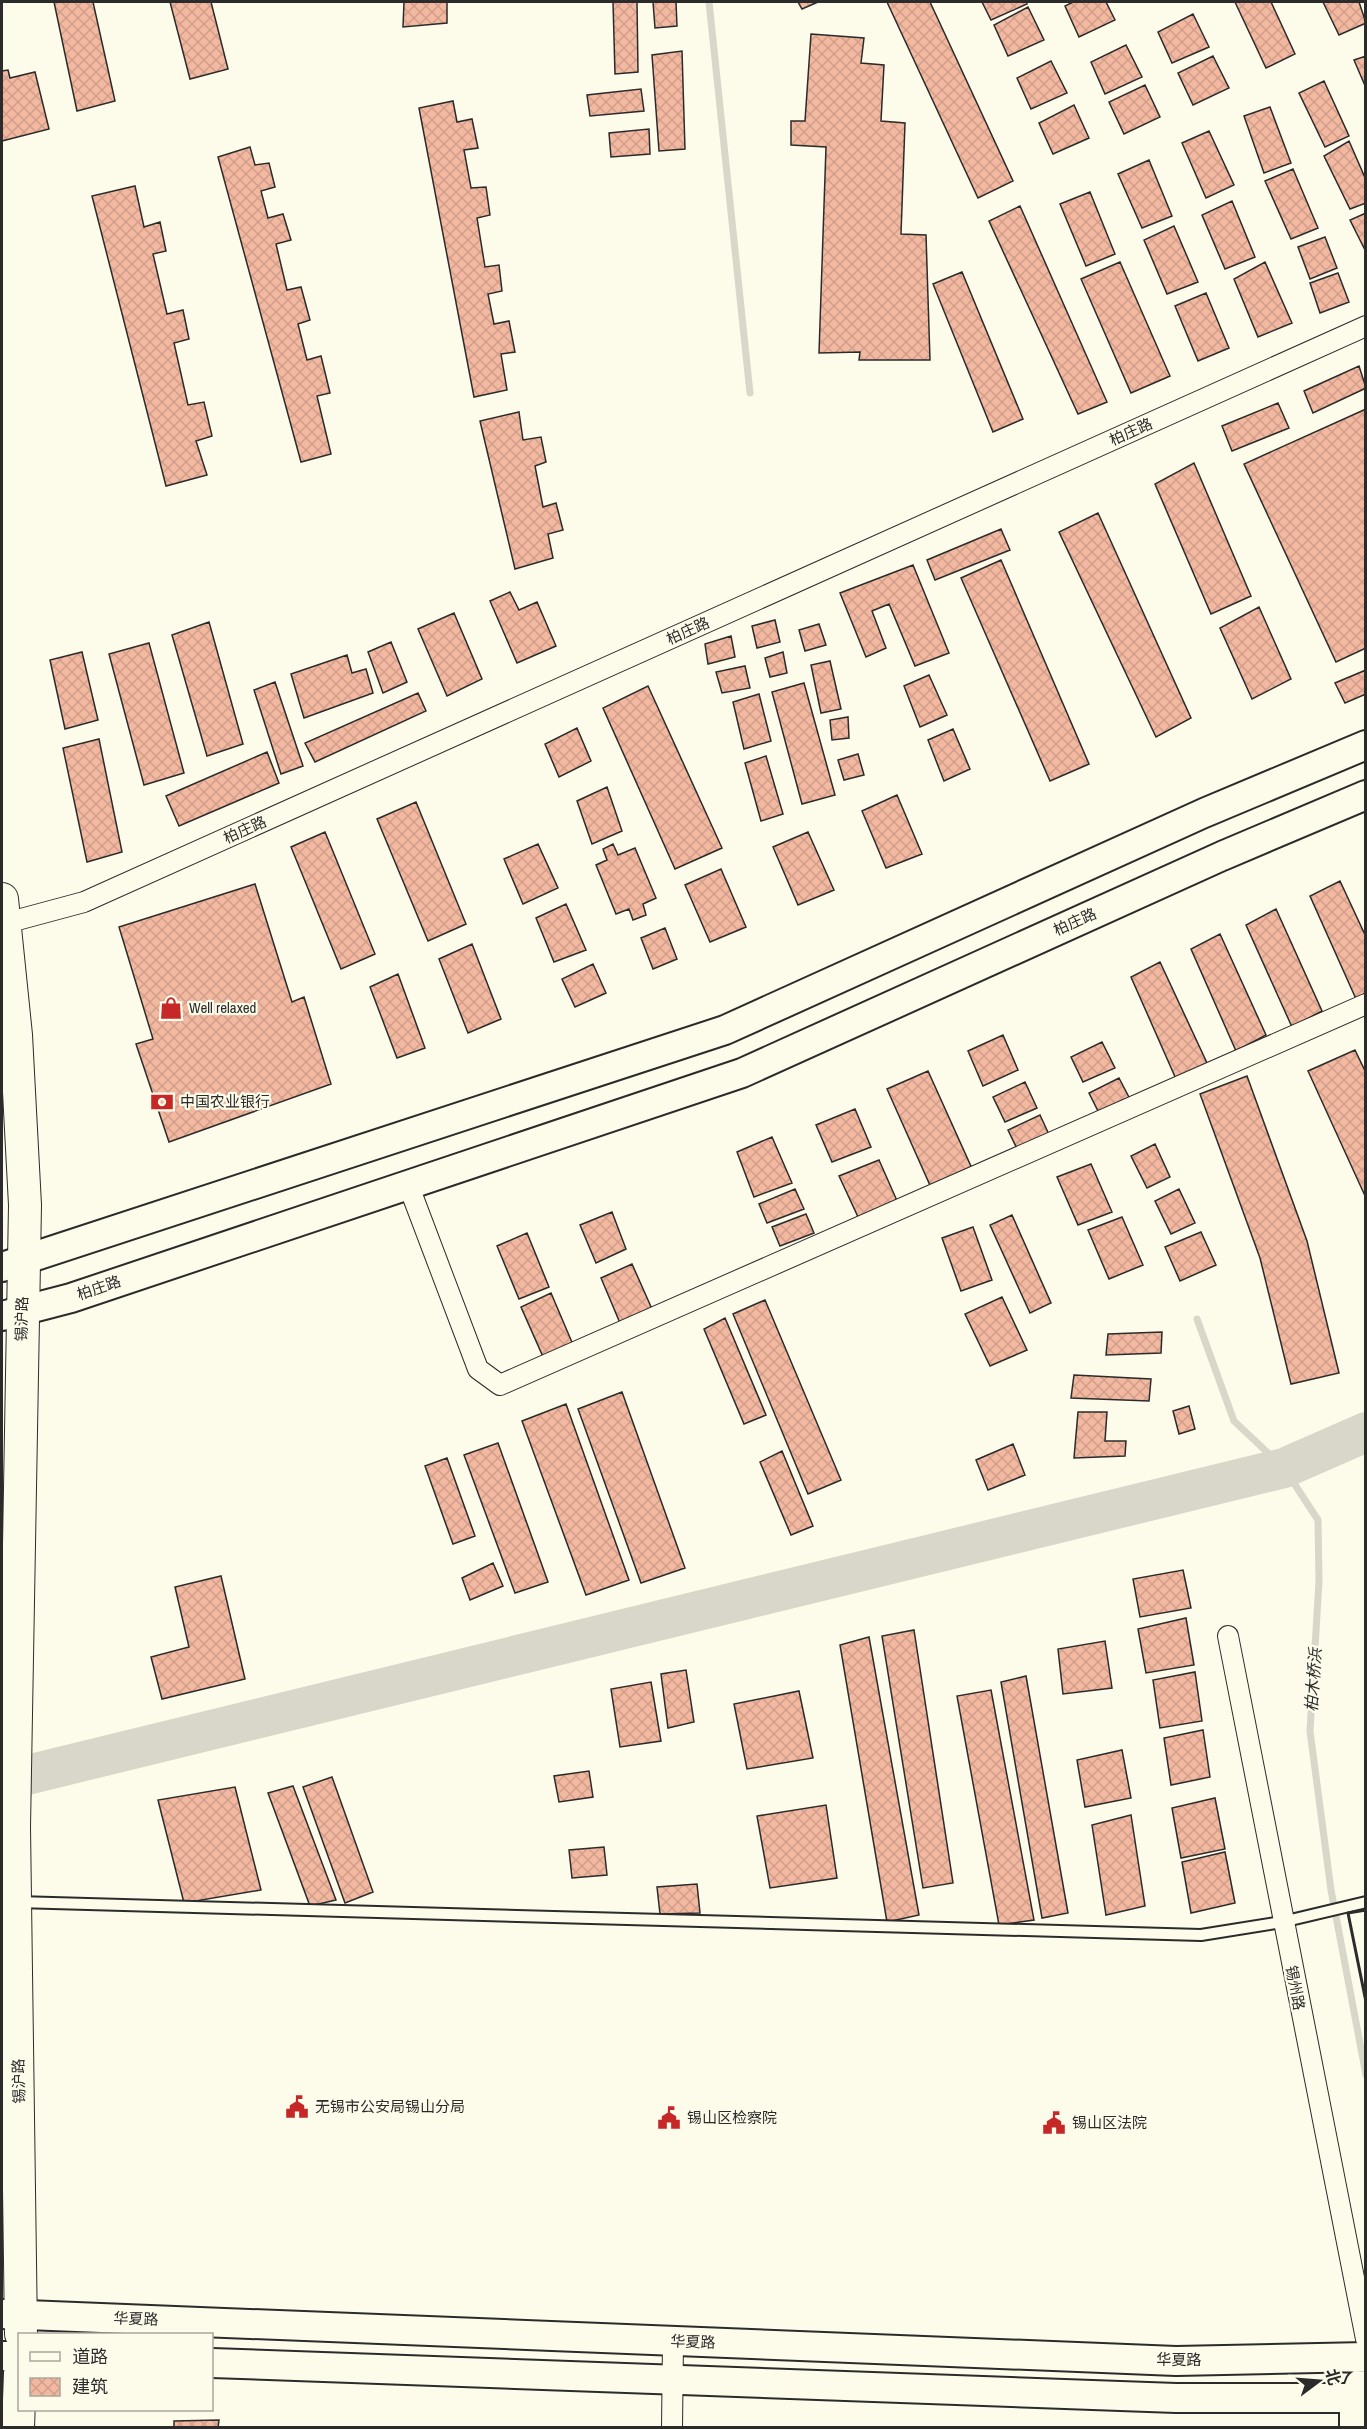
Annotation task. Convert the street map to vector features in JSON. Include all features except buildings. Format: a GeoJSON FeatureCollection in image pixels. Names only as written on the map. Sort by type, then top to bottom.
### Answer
{"type":"FeatureCollection","features":[{"type":"Feature","properties":{"kind":"main road","name":"锡沪路"},"geometry":{"type":"LineString","coordinates":[[4,911],[25,1205],[12,1263],[16,1741],[14,1827],[17,1902],[14,2321]]}},
{"type":"Feature","properties":{"kind":"main road"},"geometry":{"type":"LineString","coordinates":[[18,2427],[19,2411]]}},
{"type":"Feature","properties":{"kind":"street","name":"柏庄路"},"geometry":{"type":"LineString","coordinates":[[4,911],[95,897],[1365,326]]}},
{"type":"Feature","properties":{"kind":"street"},"geometry":{"type":"LineString","coordinates":[[12,1263],[725,1030],[1193,818],[1365,745]]}},
{"type":"Feature","properties":{"kind":"street","name":"柏庄路"},"geometry":{"type":"LineString","coordinates":[[12,1313],[71,1298],[742,1073],[1222,856],[1365,795]]}},
{"type":"Feature","properties":{"kind":"street"},"geometry":{"type":"LineString","coordinates":[[408,1184],[478,1369],[500,1385],[1365,1004]]}},
{"type":"Feature","properties":{"kind":"street","name":"锡州路"},"geometry":{"type":"LineString","coordinates":[[1228,1636],[1365,2339]]}},
{"type":"Feature","properties":{"kind":"street","name":"华夏路"},"geometry":{"type":"LineString","coordinates":[[14,2321],[673,2341],[1176,2361],[1365,2357]]}},
{"type":"Feature","properties":{"kind":"street"},"geometry":{"type":"LineString","coordinates":[[672,2427],[673,2341]]}},
{"type":"Feature","properties":{"kind":"street"},"geometry":{"type":"LineString","coordinates":[[2,2356],[18,2356]]}},
{"type":"Feature","properties":{"kind":"street"},"geometry":{"type":"LineString","coordinates":[[213,2363],[1164,2397],[1358,2408],[1365,2367]]}},
{"type":"Feature","properties":{"kind":"lane"},"geometry":{"type":"LineString","coordinates":[[17,1902],[1201,1935],[1282,1922],[1365,1902]]}},
{"type":"Feature","properties":{"kind":"waterway"},"geometry":{"type":"LineString","coordinates":[[709,2],[750,393]]}},
{"type":"Feature","properties":{"kind":"waterway","name":"柏木桥浜"},"geometry":{"type":"LineString","coordinates":[[1197,1319],[1234,1421],[1284,1468],[1318,1520],[1319,1581],[1310,1731],[1331,1890],[1366,2075]]}},
{"type":"Feature","properties":{"kind":"waterway"},"geometry":{"type":"LineString","coordinates":[[2,1781],[1284,1468],[1366,1432]]}},
{"type":"Feature","properties":{"kind":"wall"},"geometry":{"type":"LineString","coordinates":[[1366,1910],[1348,1913],[1366,2002]]}},
{"type":"Feature","properties":{"kind":"place","name":"Well relaxed"},"geometry":{"type":"Point","coordinates":[171,1008]}},
{"type":"Feature","properties":{"kind":"place","name":"中国农业银行"},"geometry":{"type":"Point","coordinates":[162,1102]}},
{"type":"Feature","properties":{"kind":"place","name":"无锡市公安局锡山分局"},"geometry":{"type":"Point","coordinates":[297,2107]}},
{"type":"Feature","properties":{"kind":"place","name":"锡山区检察院"},"geometry":{"type":"Point","coordinates":[669,2118]}},
{"type":"Feature","properties":{"kind":"place","name":"锡山区法院"},"geometry":{"type":"Point","coordinates":[1054,2123]}}]}
